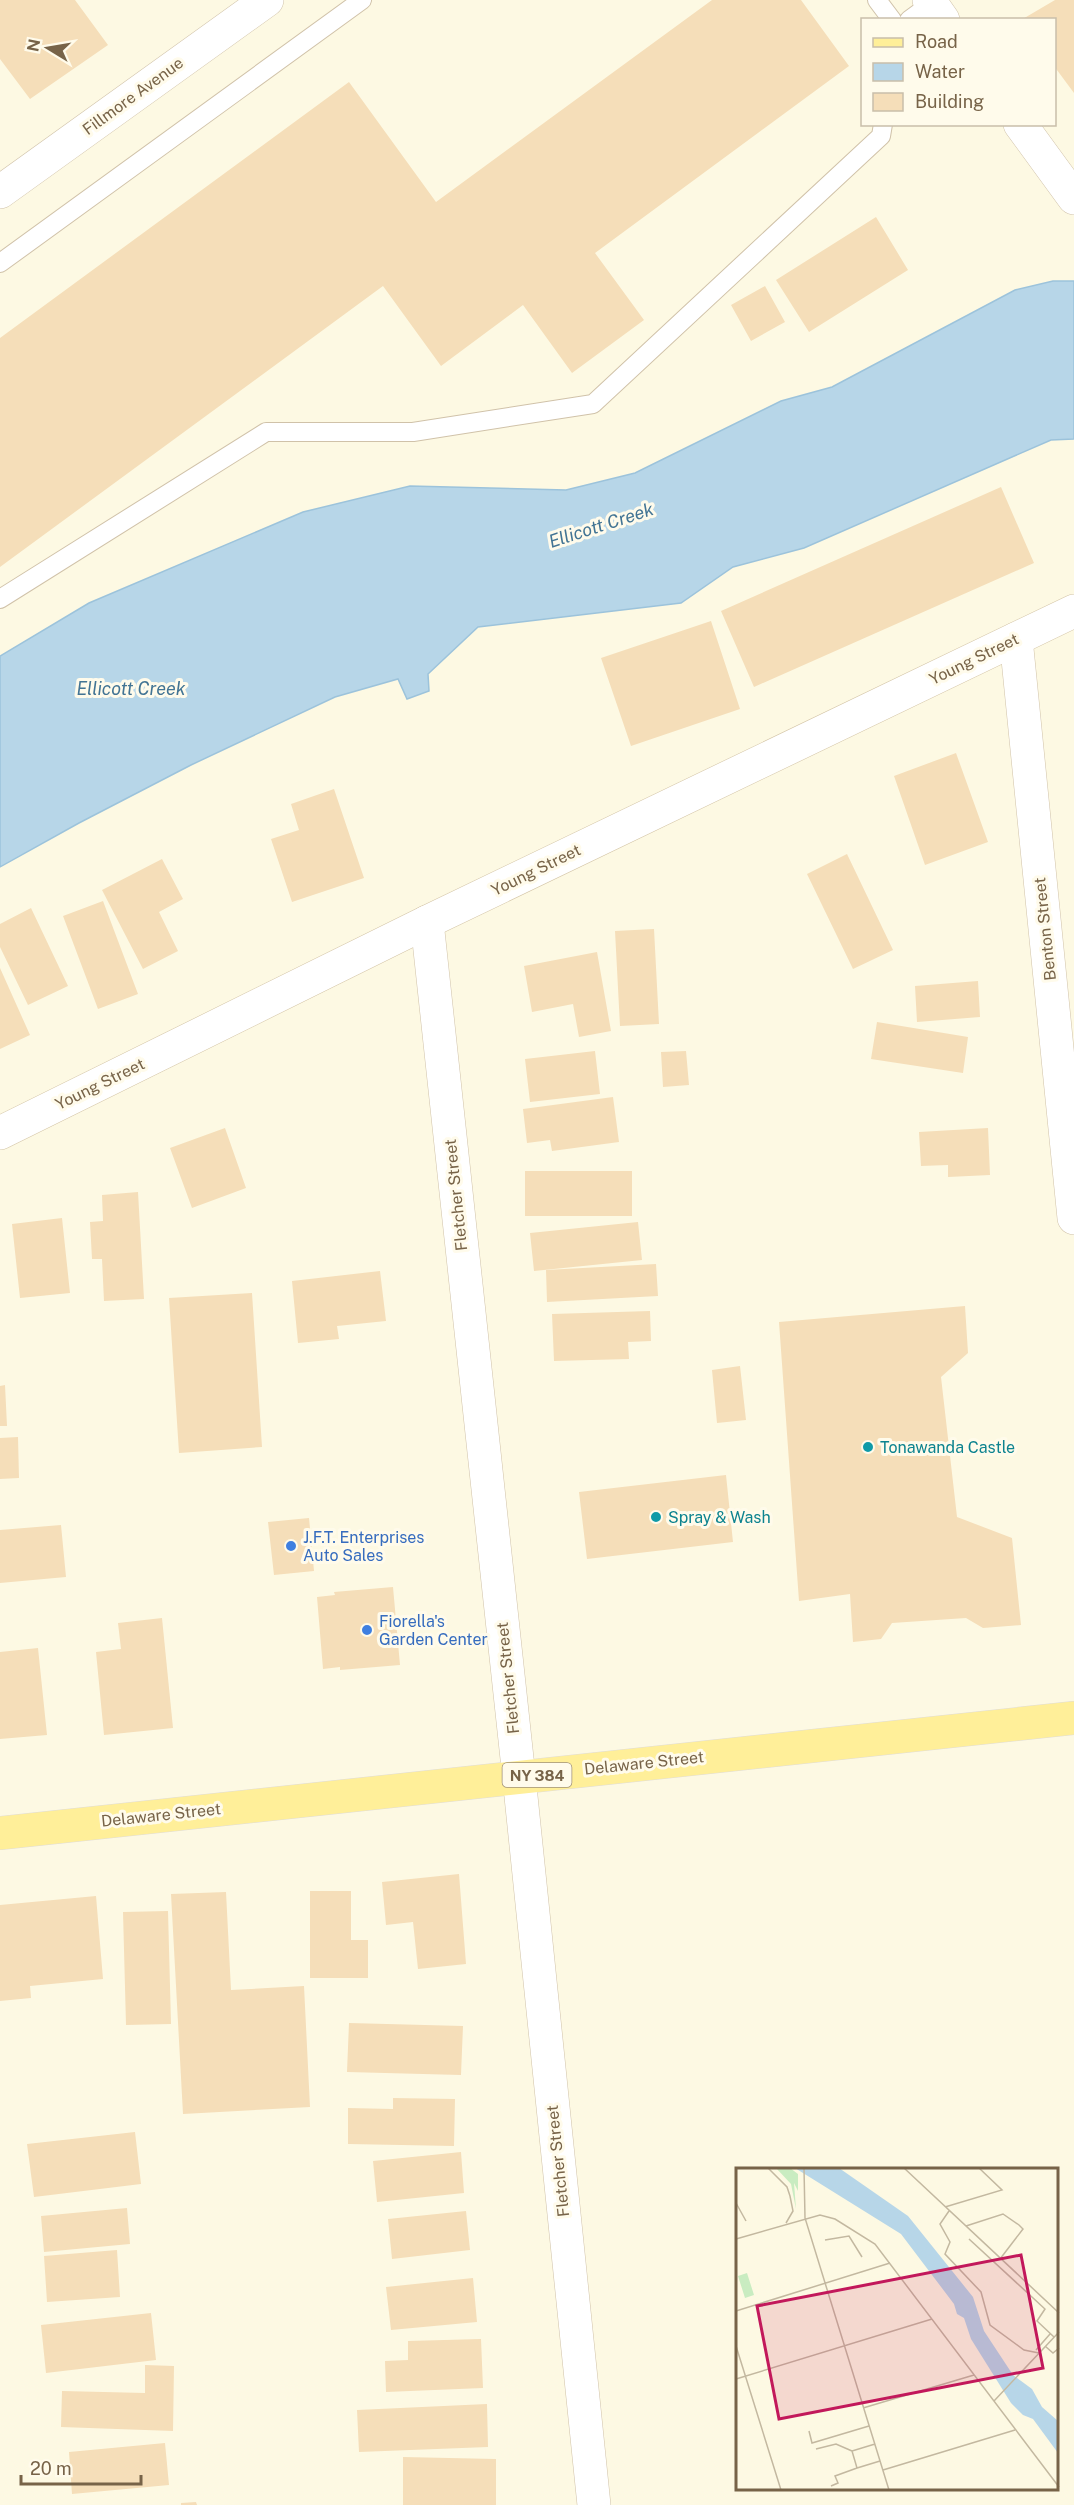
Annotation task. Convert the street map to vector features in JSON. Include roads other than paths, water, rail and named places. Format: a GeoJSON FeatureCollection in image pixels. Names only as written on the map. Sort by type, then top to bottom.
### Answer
{"type":"FeatureCollection","features":[{"type":"Feature","properties":{"kind":"main road","name":"Delaware Street"},"geometry":{"type":"LineString","coordinates":[[0,1833],[1074,1718]]}},
{"type":"Feature","properties":{"kind":"street","name":"Fillmore Avenue"},"geometry":{"type":"LineString","coordinates":[[0,192],[267,0]]}},
{"type":"Feature","properties":{"kind":"street"},"geometry":{"type":"LineString","coordinates":[[1021,126],[1074,198]]}},
{"type":"Feature","properties":{"kind":"street","name":"Young Street"},"geometry":{"type":"LineString","coordinates":[[0,1133],[427,922],[1074,611]]}},
{"type":"Feature","properties":{"kind":"street","name":"Benton Street"},"geometry":{"type":"LineString","coordinates":[[1016,639],[1074,1218]]}},
{"type":"Feature","properties":{"kind":"street","name":"Fletcher Street"},"geometry":{"type":"LineString","coordinates":[[427,922],[594,2505]]}},
{"type":"Feature","properties":{"kind":"lane"},"geometry":{"type":"LineString","coordinates":[[0,263],[362,0]]}},
{"type":"Feature","properties":{"kind":"lane"},"geometry":{"type":"LineString","coordinates":[[877,0],[890,18]]}},
{"type":"Feature","properties":{"kind":"lane"},"geometry":{"type":"LineString","coordinates":[[0,599],[266,432],[413,432],[593,404],[881,136],[883,126]]}},
{"type":"Feature","properties":{"kind":"water","name":"Ellicott Creek"},"geometry":{"type":"Polygon","coordinates":[[[1053,281],[1074,281],[1074,439],[1051,440],[804,548],[733,567],[681,603],[478,627],[428,674],[429,691],[407,699],[398,679],[335,697],[191,765],[0,867],[0,656],[89,603],[303,512],[410,486],[566,490],[635,473],[781,401],[832,387],[1015,290],[1053,281]]]}},
{"type":"Feature","properties":{"kind":"place","name":"Tonawanda Castle"},"geometry":{"type":"Point","coordinates":[868,1447]}},
{"type":"Feature","properties":{"kind":"place","name":"Spray & Wash"},"geometry":{"type":"Point","coordinates":[656,1517]}},
{"type":"Feature","properties":{"kind":"place","name":"J.F.T. Enterprises Auto Sales"},"geometry":{"type":"Point","coordinates":[291,1546]}},
{"type":"Feature","properties":{"kind":"place","name":"Fiorella's Garden Center"},"geometry":{"type":"Point","coordinates":[367,1630]}}]}
